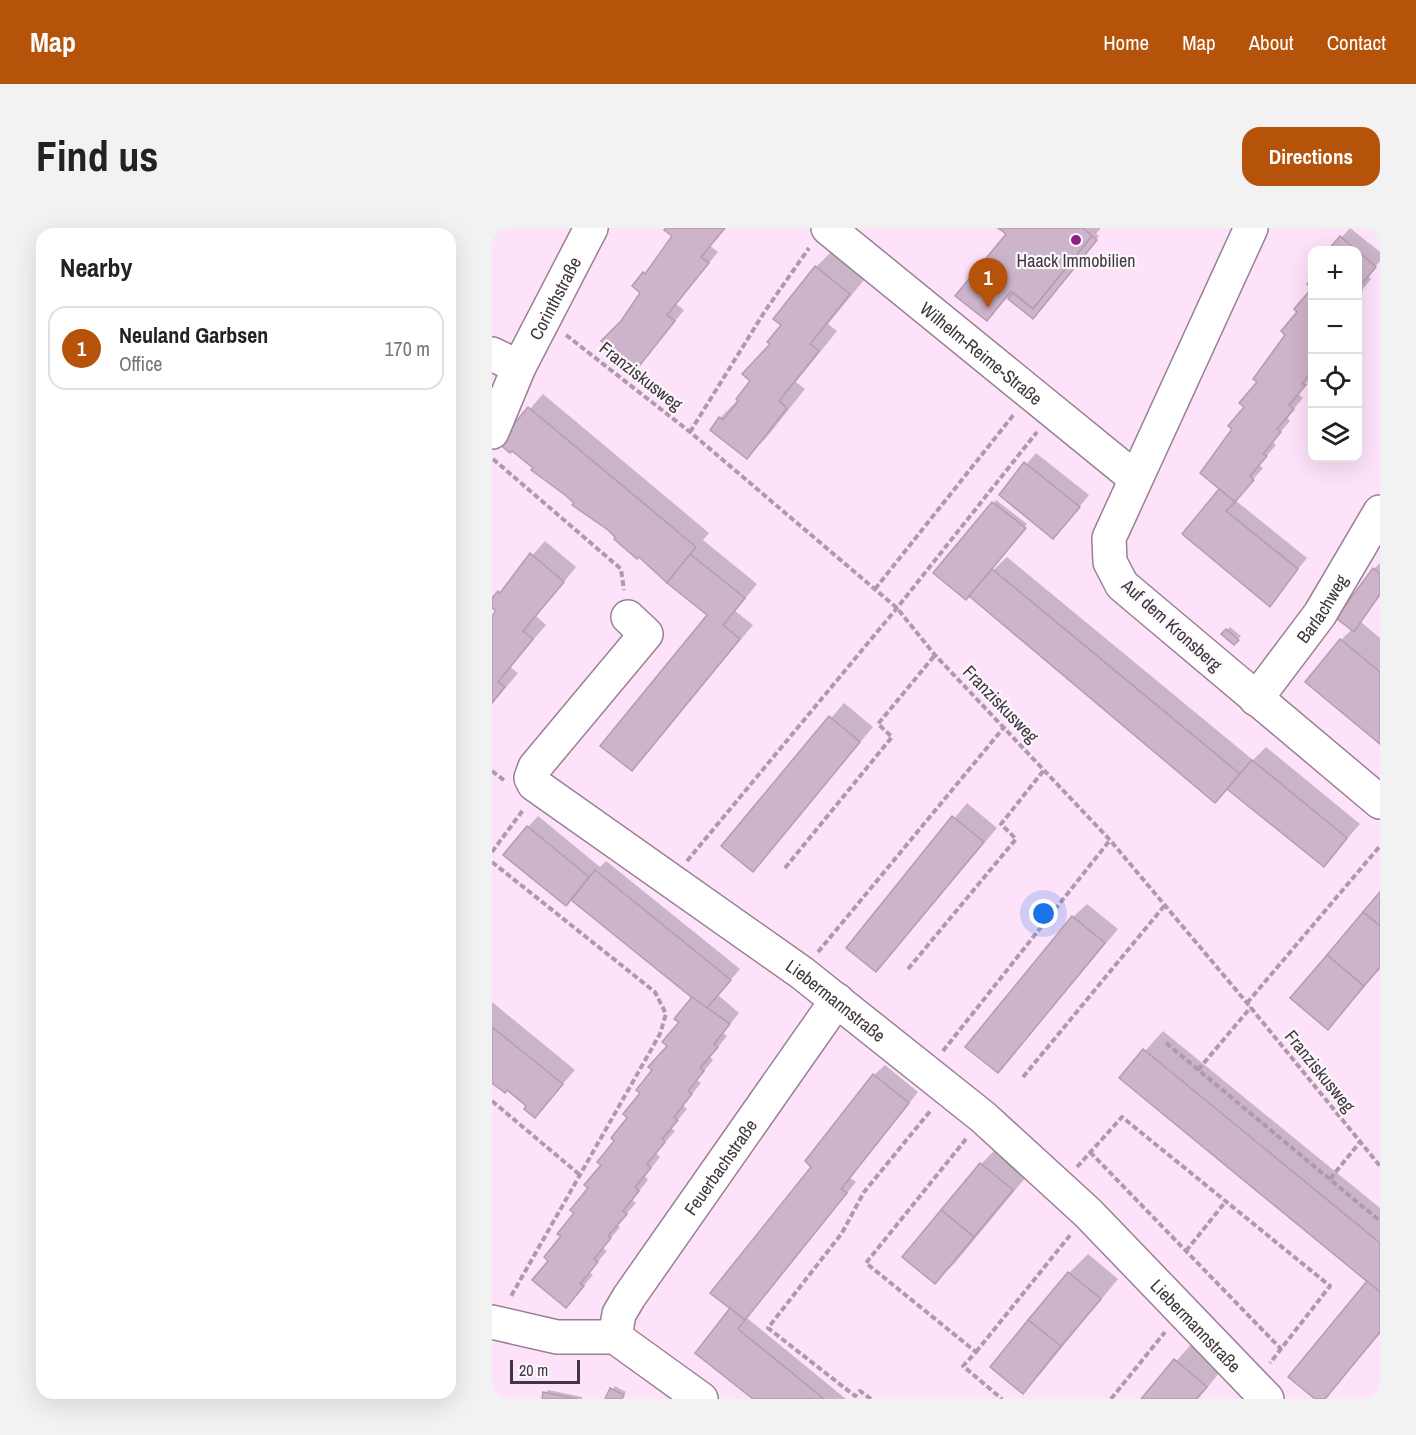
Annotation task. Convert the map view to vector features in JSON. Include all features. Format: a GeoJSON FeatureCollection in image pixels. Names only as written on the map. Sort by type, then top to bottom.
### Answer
{"type":"FeatureCollection","features":[{"type":"Feature","properties":{"kind":"street","name":"Corinthstraße"},"geometry":{"type":"LineString","coordinates":[[492,432],[505,361],[543,320],[591,228]]}},
{"type":"Feature","properties":{"kind":"street","name":"Auf dem Kronsberg"},"geometry":{"type":"LineString","coordinates":[[1251,228],[1109,538],[1110,562],[1122,585],[1380,802]]}},
{"type":"Feature","properties":{"kind":"street","name":"Wilhelm-Reime-Straße"},"geometry":{"type":"LineString","coordinates":[[819,237],[1041,404],[1135,478]]}},
{"type":"Feature","properties":{"kind":"street","name":"Barlachweg"},"geometry":{"type":"LineString","coordinates":[[1256,699],[1320,614],[1380,512]]}},
{"type":"Feature","properties":{"kind":"street"},"geometry":{"type":"LineString","coordinates":[[540,788],[531,778],[531,772],[646,634],[628,617]]}},
{"type":"Feature","properties":{"kind":"street","name":"Liebermannstraße"},"geometry":{"type":"LineString","coordinates":[[540,788],[770,949],[983,1117],[1088,1212],[1260,1392]]}},
{"type":"Feature","properties":{"kind":"street","name":"Feuerbachstraße"},"geometry":{"type":"LineString","coordinates":[[615,1337],[619,1314],[629,1297],[837,1000]]}},
{"type":"Feature","properties":{"kind":"street"},"geometry":{"type":"LineString","coordinates":[[494,1322],[557,1337],[615,1337],[701,1399]]}},
{"type":"Feature","properties":{"kind":"path"},"geometry":{"type":"LineString","coordinates":[[690,432],[765,311],[819,237]]}},
{"type":"Feature","properties":{"kind":"path","name":"Franziskusweg"},"geometry":{"type":"LineString","coordinates":[[543,320],[690,432],[897,608],[935,655],[1005,726],[1110,840],[1248,1003],[1380,1166]]}},
{"type":"Feature","properties":{"kind":"path"},"geometry":{"type":"LineString","coordinates":[[875,589],[1041,404]]}},
{"type":"Feature","properties":{"kind":"path"},"geometry":{"type":"LineString","coordinates":[[696,849],[897,608],[1041,404]]}},
{"type":"Feature","properties":{"kind":"path"},"geometry":{"type":"LineString","coordinates":[[492,458],[621,569],[628,617]]}},
{"type":"Feature","properties":{"kind":"path"},"geometry":{"type":"LineString","coordinates":[[785,868],[892,737],[878,724],[935,655]]}},
{"type":"Feature","properties":{"kind":"path"},"geometry":{"type":"LineString","coordinates":[[827,939],[1005,726]]}},
{"type":"Feature","properties":{"kind":"path"},"geometry":{"type":"LineString","coordinates":[[908,969],[1016,839],[1001,824],[1044,770]]}},
{"type":"Feature","properties":{"kind":"path"},"geometry":{"type":"LineString","coordinates":[[492,852],[540,788]]}},
{"type":"Feature","properties":{"kind":"path"},"geometry":{"type":"LineString","coordinates":[[950,1042],[1110,840]]}},
{"type":"Feature","properties":{"kind":"path"},"geometry":{"type":"LineString","coordinates":[[1248,1003],[1380,846]]}},
{"type":"Feature","properties":{"kind":"path"},"geometry":{"type":"LineString","coordinates":[[492,862],[655,992],[666,1014],[660,1034],[494,1322]]}},
{"type":"Feature","properties":{"kind":"path"},"geometry":{"type":"LineString","coordinates":[[1023,1077],[1165,905]]}},
{"type":"Feature","properties":{"kind":"path"},"geometry":{"type":"LineString","coordinates":[[1198,1070],[1251,1007]]}},
{"type":"Feature","properties":{"kind":"path"},"geometry":{"type":"LineString","coordinates":[[1166,1043],[1380,1221]]}},
{"type":"Feature","properties":{"kind":"path"},"geometry":{"type":"LineString","coordinates":[[871,1399],[860,1391],[855,1396],[768,1328],[842,1233],[864,1192],[949,1089]]}},
{"type":"Feature","properties":{"kind":"path"},"geometry":{"type":"LineString","coordinates":[[492,1101],[580,1175]]}},
{"type":"Feature","properties":{"kind":"path"},"geometry":{"type":"LineString","coordinates":[[976,1352],[866,1263],[983,1117]]}},
{"type":"Feature","properties":{"kind":"path"},"geometry":{"type":"LineString","coordinates":[[1060,1185],[1122,1117],[1330,1286],[1281,1349],[1260,1392]]}},
{"type":"Feature","properties":{"kind":"path"},"geometry":{"type":"LineString","coordinates":[[1330,1179],[1360,1142]]}},
{"type":"Feature","properties":{"kind":"path"},"geometry":{"type":"LineString","coordinates":[[1089,1152],[1281,1349]]}},
{"type":"Feature","properties":{"kind":"path"},"geometry":{"type":"LineString","coordinates":[[1186,1251],[1226,1202]]}},
{"type":"Feature","properties":{"kind":"path"},"geometry":{"type":"LineString","coordinates":[[1002,1399],[963,1366],[1088,1212]]}},
{"type":"Feature","properties":{"kind":"path"},"geometry":{"type":"LineString","coordinates":[[1110,1399],[1182,1311]]}},
{"type":"Feature","properties":{"kind":"building"},"geometry":{"type":"Polygon","coordinates":[[[666,228],[725,228],[701,257],[709,263],[667,315],[675,321],[636,370],[601,341],[621,321],[640,293],[632,286],[643,272],[645,274],[672,236],[664,230],[666,228]]]}},
{"type":"Feature","properties":{"kind":"building"},"geometry":{"type":"Polygon","coordinates":[[[998,228],[1083,228],[1092,236],[1033,309],[1011,291],[987,321],[955,296],[1006,234],[998,228]]]}},
{"type":"Feature","properties":{"kind":"building"},"geometry":{"type":"Polygon","coordinates":[[[1092,236],[1097,240],[1033,319],[1008,299],[1013,293],[1033,309],[1092,236]]]}},
{"type":"Feature","properties":{"kind":"building"},"geometry":{"type":"Polygon","coordinates":[[[1340,236],[1351,246],[1331,246],[1340,236]]]}},
{"type":"Feature","properties":{"kind":"building"},"geometry":{"type":"Polygon","coordinates":[[[1362,255],[1376,267],[1362,283],[1362,255]]]}},
{"type":"Feature","properties":{"kind":"building"},"geometry":{"type":"Polygon","coordinates":[[[815,266],[850,294],[810,344],[819,351],[779,401],[787,408],[747,459],[710,430],[719,417],[723,420],[738,401],[736,399],[750,381],[742,374],[770,344],[767,342],[781,325],[773,319],[815,266]]]}},
{"type":"Feature","properties":{"kind":"building"},"geometry":{"type":"Polygon","coordinates":[[[1308,293],[1308,376],[1302,384],[1306,385],[1289,405],[1294,409],[1277,429],[1281,432],[1263,454],[1267,456],[1250,476],[1254,480],[1235,502],[1200,473],[1232,429],[1228,426],[1244,407],[1239,403],[1257,382],[1253,379],[1285,335],[1281,331],[1297,312],[1294,309],[1308,293]]]}},
{"type":"Feature","properties":{"kind":"building"},"geometry":{"type":"Polygon","coordinates":[[[528,407],[696,547],[667,583],[639,557],[637,559],[614,539],[615,537],[608,530],[572,505],[574,503],[565,495],[531,470],[533,468],[498,443],[528,407]]]}},
{"type":"Feature","properties":{"kind":"building"},"geometry":{"type":"Polygon","coordinates":[[[1024,462],[1080,507],[1053,539],[999,495],[1024,462]]]}},
{"type":"Feature","properties":{"kind":"building"},"geometry":{"type":"Polygon","coordinates":[[[1219,489],[1235,502],[1226,511],[1298,569],[1270,607],[1182,534],[1219,489]]]}},
{"type":"Feature","properties":{"kind":"building"},"geometry":{"type":"Polygon","coordinates":[[[992,502],[1026,528],[966,600],[933,573],[992,502]]]}},
{"type":"Feature","properties":{"kind":"building"},"geometry":{"type":"Polygon","coordinates":[[[530,553],[564,582],[523,631],[533,639],[498,682],[505,687],[492,703],[492,616],[496,611],[492,608],[492,598],[498,591],[500,593],[530,553]]]}},
{"type":"Feature","properties":{"kind":"building"},"geometry":{"type":"Polygon","coordinates":[[[690,554],[745,598],[723,625],[740,639],[632,771],[600,746],[707,615],[667,583],[690,554]]]}},
{"type":"Feature","properties":{"kind":"building"},"geometry":{"type":"Polygon","coordinates":[[[1373,568],[1380,574],[1380,594],[1354,632],[1336,618],[1373,568]]]}},
{"type":"Feature","properties":{"kind":"building"},"geometry":{"type":"Polygon","coordinates":[[[992,569],[1240,774],[1215,803],[969,596],[992,569]]]}},
{"type":"Feature","properties":{"kind":"building"},"geometry":{"type":"Polygon","coordinates":[[[1226,629],[1239,640],[1234,645],[1221,634],[1226,629]]]}},
{"type":"Feature","properties":{"kind":"building"},"geometry":{"type":"Polygon","coordinates":[[[1340,639],[1380,672],[1380,744],[1305,682],[1340,639]]]}},
{"type":"Feature","properties":{"kind":"building"},"geometry":{"type":"Polygon","coordinates":[[[829,716],[860,742],[753,872],[721,846],[829,716]]]}},
{"type":"Feature","properties":{"kind":"building"},"geometry":{"type":"Polygon","coordinates":[[[1252,760],[1347,838],[1324,867],[1227,789],[1252,760]]]}},
{"type":"Feature","properties":{"kind":"building"},"geometry":{"type":"Polygon","coordinates":[[[952,816],[984,842],[876,972],[846,948],[952,816]]]}},
{"type":"Feature","properties":{"kind":"building"},"geometry":{"type":"Polygon","coordinates":[[[527,826],[589,877],[566,906],[503,855],[527,826]]]}},
{"type":"Feature","properties":{"kind":"building"},"geometry":{"type":"Polygon","coordinates":[[[595,870],[731,980],[706,1009],[571,900],[595,870]]]}},
{"type":"Feature","properties":{"kind":"building"},"geometry":{"type":"Polygon","coordinates":[[[1380,892],[1380,926],[1363,912],[1380,892]]]}},
{"type":"Feature","properties":{"kind":"building"},"geometry":{"type":"Polygon","coordinates":[[[1363,912],[1380,926],[1380,967],[1364,986],[1327,955],[1363,912]]]}},
{"type":"Feature","properties":{"kind":"building"},"geometry":{"type":"Polygon","coordinates":[[[1072,916],[1105,943],[998,1073],[965,1047],[1072,916]]]}},
{"type":"Feature","properties":{"kind":"building"},"geometry":{"type":"Polygon","coordinates":[[[1327,955],[1364,986],[1328,1030],[1290,998],[1327,955]]]}},
{"type":"Feature","properties":{"kind":"building"},"geometry":{"type":"Polygon","coordinates":[[[692,997],[730,1024],[714,1044],[718,1047],[700,1068],[704,1071],[688,1091],[692,1094],[674,1117],[678,1120],[662,1139],[665,1142],[647,1164],[651,1168],[635,1187],[639,1191],[623,1211],[627,1214],[608,1236],[611,1238],[594,1259],[598,1262],[580,1284],[584,1286],[566,1308],[532,1280],[548,1261],[544,1257],[561,1236],[557,1234],[574,1213],[570,1210],[588,1188],[584,1185],[601,1165],[597,1162],[614,1141],[611,1138],[627,1118],[623,1114],[640,1093],[636,1090],[652,1070],[648,1067],[667,1046],[662,1042],[679,1022],[674,1019],[692,997]]]}},
{"type":"Feature","properties":{"kind":"building"},"geometry":{"type":"Polygon","coordinates":[[[492,1027],[563,1084],[535,1118],[524,1109],[526,1106],[507,1090],[505,1093],[492,1083],[492,1027]]]}},
{"type":"Feature","properties":{"kind":"building"},"geometry":{"type":"Polygon","coordinates":[[[1143,1049],[1380,1243],[1380,1292],[1119,1078],[1143,1049]]]}},
{"type":"Feature","properties":{"kind":"building"},"geometry":{"type":"Polygon","coordinates":[[[873,1074],[909,1103],[841,1189],[847,1193],[745,1320],[710,1293],[811,1167],[805,1161],[873,1074]]]}},
{"type":"Feature","properties":{"kind":"building"},"geometry":{"type":"Polygon","coordinates":[[[980,1163],[1013,1190],[974,1237],[941,1210],[980,1163]]]}},
{"type":"Feature","properties":{"kind":"building"},"geometry":{"type":"Polygon","coordinates":[[[941,1210],[974,1237],[935,1284],[902,1257],[941,1210]]]}},
{"type":"Feature","properties":{"kind":"building"},"geometry":{"type":"Polygon","coordinates":[[[1068,1272],[1101,1299],[1061,1346],[1028,1320],[1068,1272]]]}},
{"type":"Feature","properties":{"kind":"building"},"geometry":{"type":"Polygon","coordinates":[[[1367,1281],[1380,1292],[1380,1332],[1325,1399],[1315,1399],[1288,1377],[1367,1281]]]}},
{"type":"Feature","properties":{"kind":"building"},"geometry":{"type":"Polygon","coordinates":[[[730,1308],[745,1320],[738,1329],[824,1399],[753,1399],[695,1353],[730,1308]]]}},
{"type":"Feature","properties":{"kind":"building"},"geometry":{"type":"Polygon","coordinates":[[[1028,1320],[1061,1346],[1023,1394],[990,1367],[1028,1320]]]}},
{"type":"Feature","properties":{"kind":"building"},"geometry":{"type":"Polygon","coordinates":[[[1174,1359],[1207,1387],[1196,1399],[1141,1399],[1174,1359]]]}},
{"type":"Feature","properties":{"kind":"building"},"geometry":{"type":"Polygon","coordinates":[[[610,1388],[624,1395],[622,1399],[605,1399],[610,1388]]]}},
{"type":"Feature","properties":{"kind":"building"},"geometry":{"type":"Polygon","coordinates":[[[543,1392],[577,1399],[542,1399],[543,1392]]]}},
{"type":"Feature","properties":{"kind":"place","name":"Haack Immobilien"},"geometry":{"type":"Point","coordinates":[1076,240]}},
{"type":"Feature","properties":{"kind":"place","name":"Neuland Garbsen"},"geometry":{"type":"Point","coordinates":[988,308]}}]}
